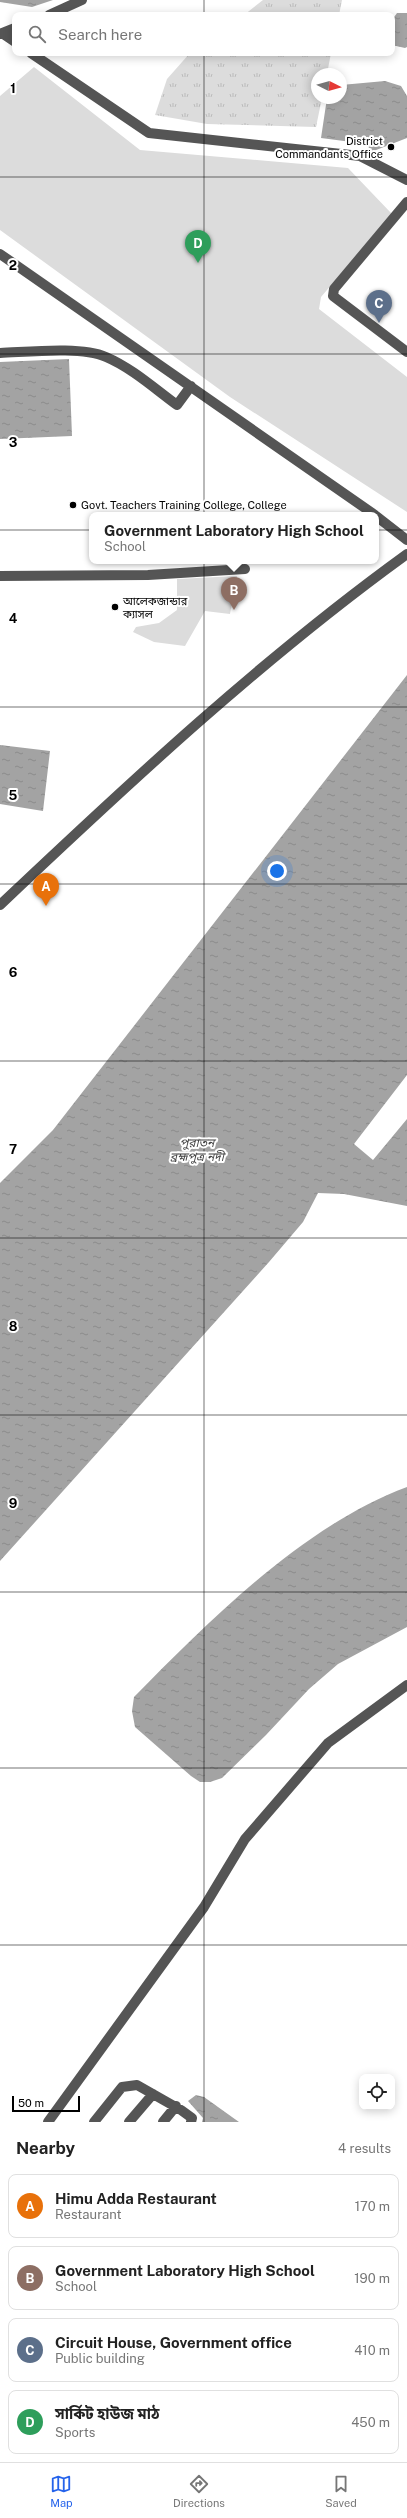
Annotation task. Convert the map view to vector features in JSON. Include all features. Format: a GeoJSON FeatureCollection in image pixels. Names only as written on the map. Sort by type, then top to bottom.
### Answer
{"type":"FeatureCollection","features":[{"type":"Feature","properties":{"kind":"street"},"geometry":{"type":"LineString","coordinates":[[56,12],[82,0]]}},
{"type":"Feature","properties":{"kind":"street"},"geometry":{"type":"LineString","coordinates":[[1,34],[12,29]]}},
{"type":"Feature","properties":{"kind":"street"},"geometry":{"type":"LineString","coordinates":[[1,34],[12,40]]}},
{"type":"Feature","properties":{"kind":"street"},"geometry":{"type":"LineString","coordinates":[[35,56],[149,133],[360,156],[407,180]]}},
{"type":"Feature","properties":{"kind":"street"},"geometry":{"type":"LineString","coordinates":[[407,202],[334,288],[333,296],[407,352]]}},
{"type":"Feature","properties":{"kind":"street"},"geometry":{"type":"LineString","coordinates":[[0,254],[372,512]]}},
{"type":"Feature","properties":{"kind":"street"},"geometry":{"type":"LineString","coordinates":[[0,353],[49,351],[90,353],[106,357],[177,405],[192,386]]}},
{"type":"Feature","properties":{"kind":"street"},"geometry":{"type":"LineString","coordinates":[[379,517],[407,540]]}},
{"type":"Feature","properties":{"kind":"street"},"geometry":{"type":"LineString","coordinates":[[0,905],[218,704],[367,583],[407,554]]}},
{"type":"Feature","properties":{"kind":"street"},"geometry":{"type":"LineString","coordinates":[[0,576],[148,574],[245,569]]}},
{"type":"Feature","properties":{"kind":"street"},"geometry":{"type":"LineString","coordinates":[[48,2122],[204,1908],[246,1839],[328,1743],[407,1685]]}},
{"type":"Feature","properties":{"kind":"street"},"geometry":{"type":"LineString","coordinates":[[94,2122],[122,2087],[137,2084],[176,2106],[192,2118],[191,2122]]}},
{"type":"Feature","properties":{"kind":"street"},"geometry":{"type":"LineString","coordinates":[[129,2122],[153,2094]]}},
{"type":"Feature","properties":{"kind":"street"},"geometry":{"type":"LineString","coordinates":[[163,2122],[176,2106]]}},
{"type":"Feature","properties":{"kind":"green space"},"geometry":{"type":"Polygon","coordinates":[[[263,0],[342,0],[340,12],[248,12],[263,0]]]}},
{"type":"Feature","properties":{"kind":"green space"},"geometry":{"type":"Polygon","coordinates":[[[187,56],[330,56],[328,68],[311,68],[311,104],[321,104],[316,127],[207,124],[155,115],[167,79],[187,56]]]}},
{"type":"Feature","properties":{"kind":"green space"},"geometry":{"type":"Polygon","coordinates":[[[34,67],[140,150],[348,168],[392,214],[321,297],[319,309],[407,377],[407,512],[230,397],[0,230],[0,96],[34,67]]]}},
{"type":"Feature","properties":{"kind":"green space"},"geometry":{"type":"Polygon","coordinates":[[[237,576],[230,614],[205,611],[185,646],[154,642],[133,632],[136,627],[159,623],[177,610],[177,579],[237,576]]]}},
{"type":"Feature","properties":{"kind":"water"},"geometry":{"type":"Polygon","coordinates":[[[0,0],[53,0],[32,7],[0,2],[0,0]]]}},
{"type":"Feature","properties":{"kind":"water"},"geometry":{"type":"Polygon","coordinates":[[[397,13],[407,13],[407,47],[405,48],[395,46],[395,16],[397,13]]]}},
{"type":"Feature","properties":{"kind":"water"},"geometry":{"type":"Polygon","coordinates":[[[385,81],[401,86],[407,96],[407,138],[371,152],[367,144],[321,138],[326,104],[347,104],[347,84],[385,81]]]}},
{"type":"Feature","properties":{"kind":"water"},"geometry":{"type":"Polygon","coordinates":[[[69,359],[72,436],[0,439],[0,362],[69,359]]]}},
{"type":"Feature","properties":{"kind":"water","name":"পুরাতন ব্রহ্মপুত্র নদী"},"geometry":{"type":"Polygon","coordinates":[[[407,675],[407,1075],[354,1144],[373,1160],[407,1119],[407,1206],[344,1194],[318,1193],[303,1222],[269,1262],[0,1561],[0,1183],[53,1130],[407,675]]]}},
{"type":"Feature","properties":{"kind":"water"},"geometry":{"type":"Polygon","coordinates":[[[0,745],[50,751],[43,811],[0,804],[0,745]]]}},
{"type":"Feature","properties":{"kind":"water"},"geometry":{"type":"Polygon","coordinates":[[[407,1487],[407,1627],[338,1664],[309,1689],[266,1735],[222,1778],[210,1782],[200,1782],[191,1776],[135,1727],[132,1711],[134,1697],[195,1637],[260,1577],[331,1525],[369,1504],[407,1487]]]}},
{"type":"Feature","properties":{"kind":"water"},"geometry":{"type":"Polygon","coordinates":[[[196,2095],[204,2097],[239,2122],[202,2122],[203,2118],[188,2101],[196,2095]]]}},
{"type":"Feature","properties":{"kind":"place","name":"District Commandants Office"},"geometry":{"type":"Point","coordinates":[391,147]}},
{"type":"Feature","properties":{"kind":"place","name":"সার্কিট হাউজ মাঠ"},"geometry":{"type":"Point","coordinates":[198,263]}},
{"type":"Feature","properties":{"kind":"place","name":"Circuit House, Government office"},"geometry":{"type":"Point","coordinates":[379,323]}},
{"type":"Feature","properties":{"kind":"place","name":"Govt. Teachers Training College, College"},"geometry":{"type":"Point","coordinates":[73,505]}},
{"type":"Feature","properties":{"kind":"place","name":"আলেকজান্ডার ক্যাসল"},"geometry":{"type":"Point","coordinates":[115,607]}},
{"type":"Feature","properties":{"kind":"place","name":"Government Laboratory High School"},"geometry":{"type":"Point","coordinates":[234,610]}},
{"type":"Feature","properties":{"kind":"place","name":"Himu Adda Restaurant"},"geometry":{"type":"Point","coordinates":[46,906]}}]}
